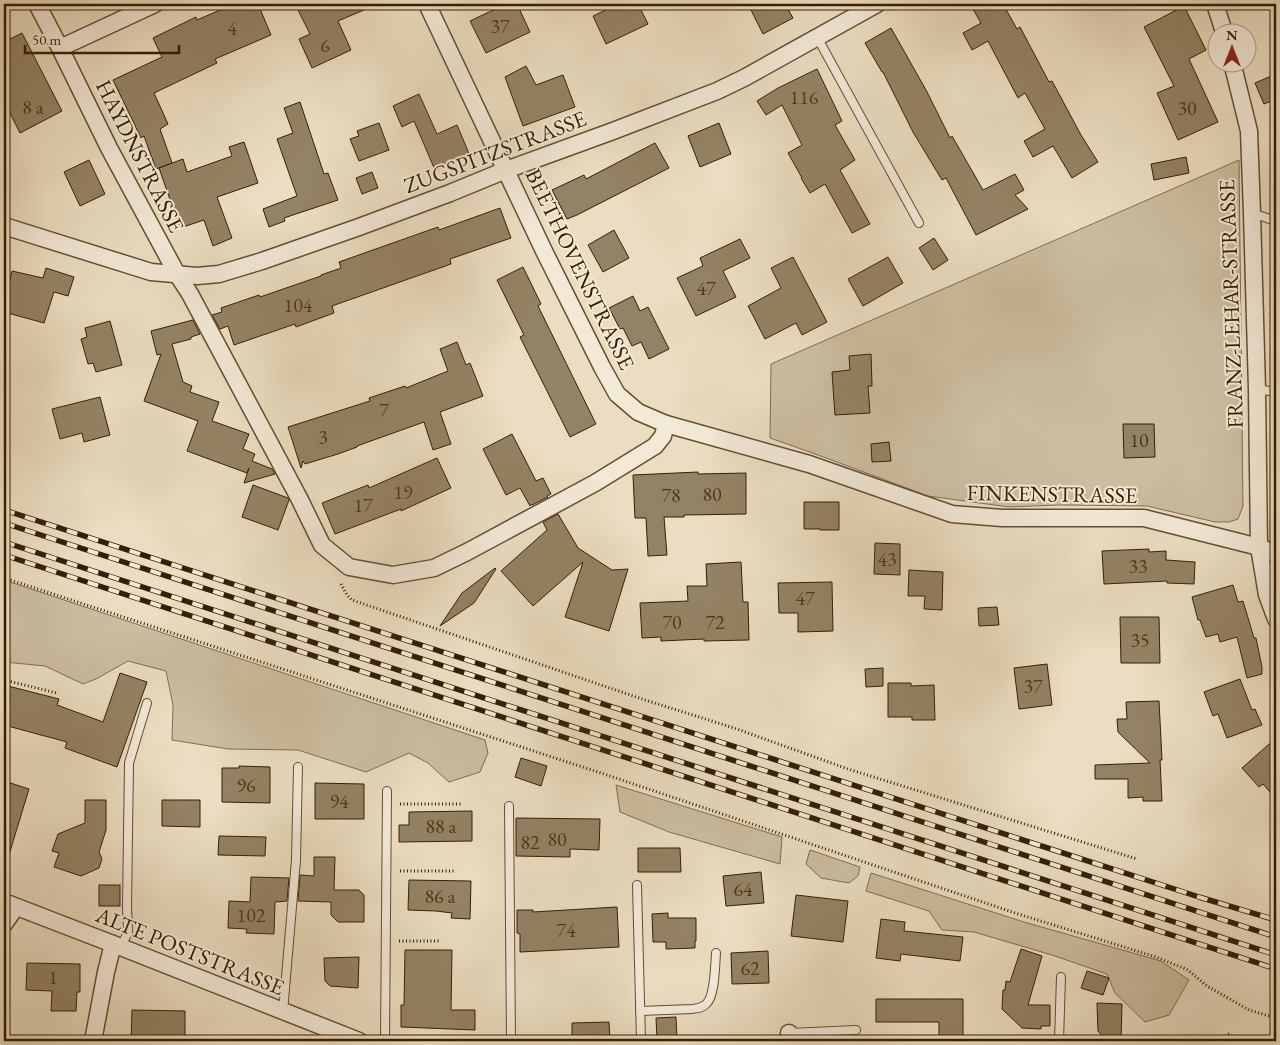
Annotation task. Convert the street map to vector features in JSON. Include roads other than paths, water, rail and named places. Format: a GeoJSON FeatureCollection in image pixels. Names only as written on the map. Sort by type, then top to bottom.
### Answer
{"type":"FeatureCollection","features":[{"type":"Feature","properties":{"kind":"street","name":"HAYDNSTRASSE"},"geometry":{"type":"LineString","coordinates":[[38,4],[109,148],[177,274]]}},
{"type":"Feature","properties":{"kind":"street"},"geometry":{"type":"LineString","coordinates":[[60,48],[155,4]]}},
{"type":"Feature","properties":{"kind":"street","name":"BEETHOVENSTRASSE"},"geometry":{"type":"LineString","coordinates":[[427,4],[544,251],[617,394],[638,412],[666,424],[760,450]]}},
{"type":"Feature","properties":{"kind":"street","name":"ZUGSPITZSTRASSE"},"geometry":{"type":"LineString","coordinates":[[4,226],[150,272],[197,276],[219,274],[262,261],[450,194],[506,170],[717,91],[817,37],[856,8],[877,4]]}},
{"type":"Feature","properties":{"kind":"street"},"geometry":{"type":"LineString","coordinates":[[1215,4],[1221,22]]}},
{"type":"Feature","properties":{"kind":"street","name":"FRANZ-LEHAR-STRASSE"},"geometry":{"type":"LineString","coordinates":[[1234,72],[1249,131],[1257,389],[1259,547]]}},
{"type":"Feature","properties":{"kind":"street"},"geometry":{"type":"LineString","coordinates":[[177,274],[190,294],[300,498],[322,545],[349,567],[394,575],[434,568],[595,483],[655,446],[662,436],[666,424]]}},
{"type":"Feature","properties":{"kind":"street","name":"FINKENSTRASSE"},"geometry":{"type":"LineString","coordinates":[[760,450],[809,464],[952,514],[1002,518],[1144,518],[1259,547],[1276,554]]}},
{"type":"Feature","properties":{"kind":"street"},"geometry":{"type":"LineString","coordinates":[[1259,547],[1267,595],[1276,619]]}},
{"type":"Feature","properties":{"kind":"street"},"geometry":{"type":"LineString","coordinates":[[4,924],[10,904]]}},
{"type":"Feature","properties":{"kind":"street","name":"ALTE POSTSTRASSE"},"geometry":{"type":"LineString","coordinates":[[10,904],[359,1041]]}},
{"type":"Feature","properties":{"kind":"street"},"geometry":{"type":"LineString","coordinates":[[93,1041],[106,972],[117,946]]}},
{"type":"Feature","properties":{"kind":"lane"},"geometry":{"type":"LineString","coordinates":[[817,37],[919,223]]}},
{"type":"Feature","properties":{"kind":"lane"},"geometry":{"type":"LineString","coordinates":[[1252,213],[1276,221]]}},
{"type":"Feature","properties":{"kind":"lane"},"geometry":{"type":"LineString","coordinates":[[1257,389],[1276,392]]}},
{"type":"Feature","properties":{"kind":"lane"},"geometry":{"type":"LineString","coordinates":[[117,946],[128,932],[129,763],[147,703]]}},
{"type":"Feature","properties":{"kind":"lane"},"geometry":{"type":"LineString","coordinates":[[283,1012],[296,860],[298,767]]}},
{"type":"Feature","properties":{"kind":"lane"},"geometry":{"type":"LineString","coordinates":[[385,1041],[388,791]]}},
{"type":"Feature","properties":{"kind":"lane"},"geometry":{"type":"LineString","coordinates":[[510,806],[511,1041]]}},
{"type":"Feature","properties":{"kind":"lane"},"geometry":{"type":"LineString","coordinates":[[638,885],[641,1041]]}},
{"type":"Feature","properties":{"kind":"lane"},"geometry":{"type":"LineString","coordinates":[[640,1011],[692,1009],[706,1005],[710,1000],[712,990],[716,953]]}},
{"type":"Feature","properties":{"kind":"lane"},"geometry":{"type":"LineString","coordinates":[[1059,1041],[1061,977]]}},
{"type":"Feature","properties":{"kind":"lane"},"geometry":{"type":"LineString","coordinates":[[789,1037],[856,1030]]}},
{"type":"Feature","properties":{"kind":"railway"},"geometry":{"type":"LineString","coordinates":[[4,510],[1199,897],[1276,920]]}},
{"type":"Feature","properties":{"kind":"railway"},"geometry":{"type":"LineString","coordinates":[[4,523],[1276,937]]}},
{"type":"Feature","properties":{"kind":"railway"},"geometry":{"type":"LineString","coordinates":[[4,542],[1276,955]]}},
{"type":"Feature","properties":{"kind":"railway"},"geometry":{"type":"LineString","coordinates":[[4,555],[1276,969]]}}]}
